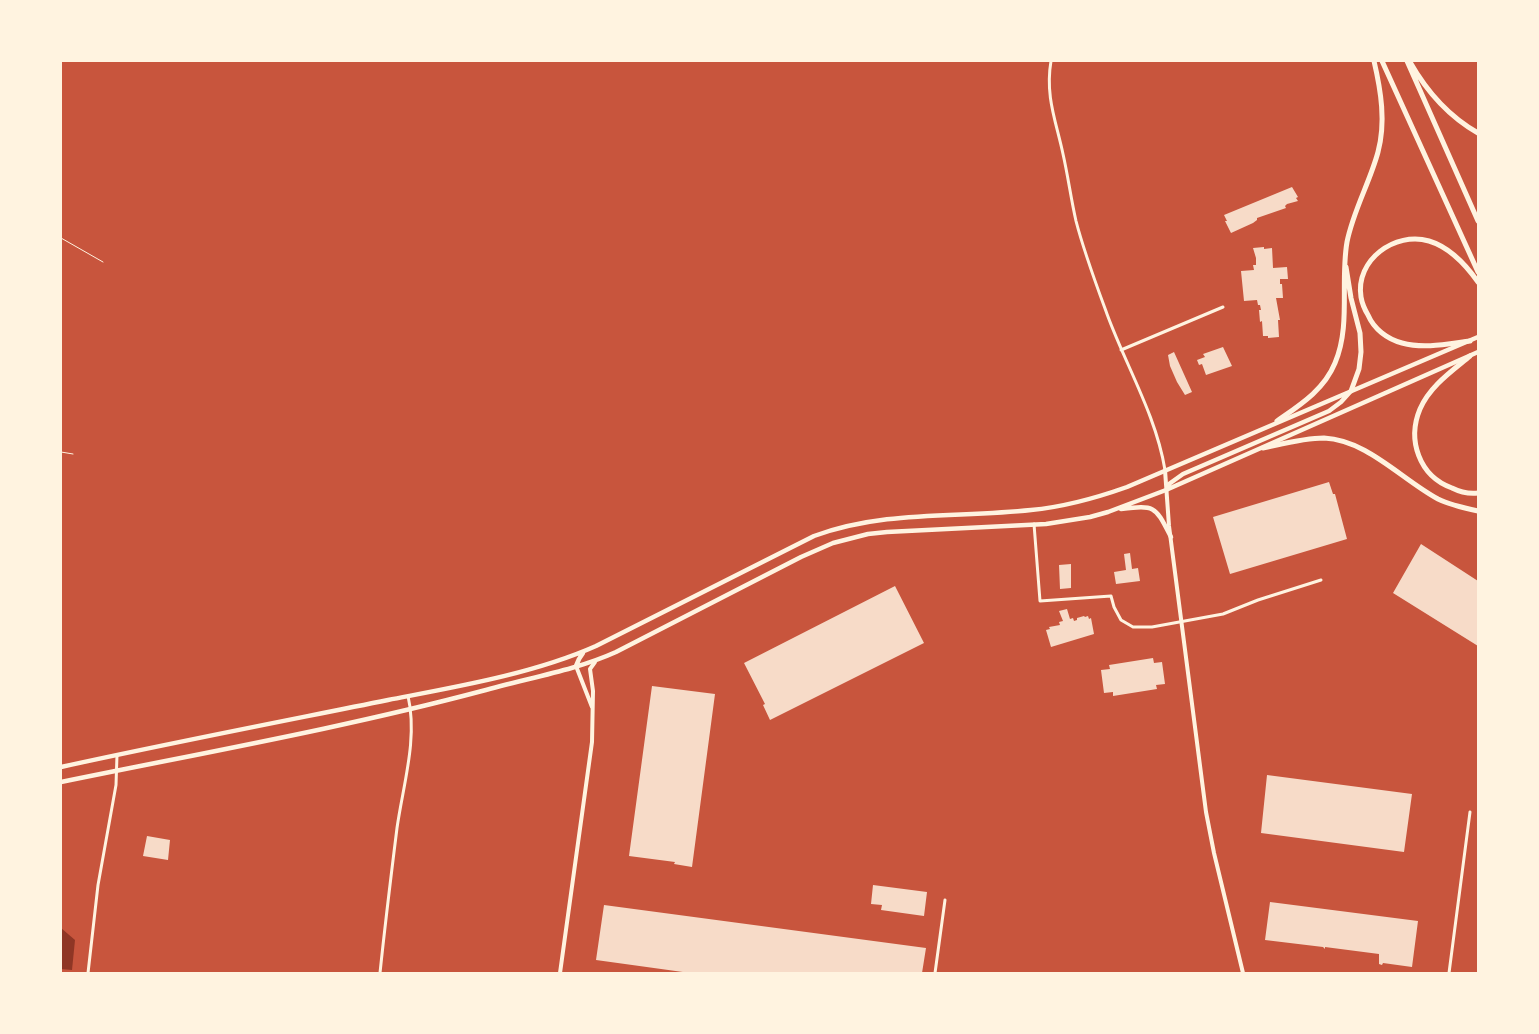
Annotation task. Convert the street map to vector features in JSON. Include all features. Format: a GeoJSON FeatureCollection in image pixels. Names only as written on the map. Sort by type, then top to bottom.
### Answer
{"type":"FeatureCollection","features":[{"type":"Feature","properties":{"kind":"highway"},"geometry":{"type":"LineString","coordinates":[[1277,422],[1313,395],[1328,376],[1340,349],[1343,334],[1343,282],[1351,225],[1378,152],[1381,135],[1380,90],[1374,61]]}},
{"type":"Feature","properties":{"kind":"highway"},"geometry":{"type":"LineString","coordinates":[[1382,61],[1478,272]]}},
{"type":"Feature","properties":{"kind":"highway"},"geometry":{"type":"LineString","coordinates":[[1408,61],[1439,103],[1458,121],[1478,133]]}},
{"type":"Feature","properties":{"kind":"highway"},"geometry":{"type":"LineString","coordinates":[[1408,61],[1478,221]]}},
{"type":"Feature","properties":{"kind":"highway"},"geometry":{"type":"LineString","coordinates":[[1470,341],[1420,346],[1401,343],[1386,337],[1371,322],[1368,316],[1361,296],[1362,280],[1366,268],[1375,255],[1395,242],[1410,239],[1426,240],[1438,244],[1455,256],[1478,282]]}},
{"type":"Feature","properties":{"kind":"highway"},"geometry":{"type":"LineString","coordinates":[[1345,260],[1351,298],[1360,333],[1361,352],[1359,368],[1351,391]]}},
{"type":"Feature","properties":{"kind":"highway"},"geometry":{"type":"LineString","coordinates":[[1470,356],[1439,382],[1428,395],[1420,409],[1415,435],[1420,461],[1432,477],[1460,492],[1478,493]]}},
{"type":"Feature","properties":{"kind":"highway"},"geometry":{"type":"LineString","coordinates":[[1263,448],[1322,438],[1341,442],[1371,454],[1438,499],[1458,507],[1478,511]]}},
{"type":"Feature","properties":{"kind":"main road"},"geometry":{"type":"LineString","coordinates":[[61,767],[408,696],[542,665],[589,649],[805,540],[836,528],[871,520],[1054,507],[1112,492],[1478,337]]}},
{"type":"Feature","properties":{"kind":"main road"},"geometry":{"type":"LineString","coordinates":[[560,973],[592,742],[593,709],[590,669],[593,663],[801,557],[833,543],[887,532],[1034,524],[1090,517],[1114,510],[1166,490],[1263,448],[1478,352]]}},
{"type":"Feature","properties":{"kind":"main road"},"geometry":{"type":"LineString","coordinates":[[1166,490],[1169,484],[1188,471],[1329,411],[1351,391]]}},
{"type":"Feature","properties":{"kind":"main road"},"geometry":{"type":"LineString","coordinates":[[1165,470],[1181,622],[1206,812],[1243,973]]}},
{"type":"Feature","properties":{"kind":"main road"},"geometry":{"type":"LineString","coordinates":[[1114,510],[1142,507],[1154,509],[1159,514],[1171,537]]}},
{"type":"Feature","properties":{"kind":"main road"},"geometry":{"type":"LineString","coordinates":[[589,649],[581,656],[576,666],[593,709]]}},
{"type":"Feature","properties":{"kind":"main road"},"geometry":{"type":"LineString","coordinates":[[61,782],[235,748],[411,709],[599,659]]}},
{"type":"Feature","properties":{"kind":"street"},"geometry":{"type":"LineString","coordinates":[[1051,61],[1048,75],[1050,101],[1076,219],[1107,315],[1155,428],[1162,450],[1165,470]]}},
{"type":"Feature","properties":{"kind":"street"},"geometry":{"type":"LineString","coordinates":[[1121,350],[1223,307]]}},
{"type":"Feature","properties":{"kind":"street"},"geometry":{"type":"LineString","coordinates":[[1034,524],[1040,600],[1111,596],[1122,620],[1133,626],[1152,627],[1223,614],[1258,600],[1321,580]]}},
{"type":"Feature","properties":{"kind":"street"},"geometry":{"type":"LineString","coordinates":[[380,973],[410,748],[411,709],[408,696]]}},
{"type":"Feature","properties":{"kind":"street"},"geometry":{"type":"LineString","coordinates":[[88,973],[98,885],[115,790],[117,755]]}},
{"type":"Feature","properties":{"kind":"street"},"geometry":{"type":"LineString","coordinates":[[1449,973],[1470,812]]}},
{"type":"Feature","properties":{"kind":"street"},"geometry":{"type":"LineString","coordinates":[[935,973],[945,900]]}},
{"type":"Feature","properties":{"kind":"lane"},"geometry":{"type":"LineString","coordinates":[[61,238],[103,262]]}},
{"type":"Feature","properties":{"kind":"lane"},"geometry":{"type":"LineString","coordinates":[[61,452],[73,454]]}},
{"type":"Feature","properties":{"kind":"shaded area"},"geometry":{"type":"Polygon","coordinates":[[[61,928],[75,940],[72,970],[61,969],[61,928]]]}},
{"type":"Feature","properties":{"kind":"building"},"geometry":{"type":"Polygon","coordinates":[[[1292,187],[1298,197],[1296,198],[1298,201],[1287,204],[1286,208],[1257,218],[1253,223],[1231,233],[1224,215],[1292,187]]]}},
{"type":"Feature","properties":{"kind":"building"},"geometry":{"type":"Polygon","coordinates":[[[1264,247],[1264,249],[1272,248],[1273,268],[1287,267],[1288,279],[1280,279],[1283,298],[1276,298],[1280,320],[1278,320],[1279,337],[1268,338],[1268,336],[1263,336],[1262,321],[1260,322],[1260,305],[1258,305],[1257,300],[1244,301],[1241,271],[1254,270],[1253,265],[1256,265],[1256,258],[1253,248],[1264,247]]]}},
{"type":"Feature","properties":{"kind":"building"},"geometry":{"type":"Polygon","coordinates":[[[1223,347],[1232,366],[1206,375],[1202,364],[1199,365],[1197,360],[1205,357],[1203,354],[1223,347]]]}},
{"type":"Feature","properties":{"kind":"building"},"geometry":{"type":"Polygon","coordinates":[[[1174,352],[1192,392],[1185,395],[1170,366],[1168,355],[1174,352]]]}},
{"type":"Feature","properties":{"kind":"building"},"geometry":{"type":"Polygon","coordinates":[[[1329,482],[1333,494],[1335,494],[1347,539],[1230,574],[1213,517],[1329,482]]]}},
{"type":"Feature","properties":{"kind":"building"},"geometry":{"type":"Polygon","coordinates":[[[1421,544],[1478,581],[1478,646],[1393,593],[1421,544]]]}},
{"type":"Feature","properties":{"kind":"building"},"geometry":{"type":"Polygon","coordinates":[[[1130,553],[1132,569],[1138,568],[1140,581],[1116,584],[1114,572],[1126,570],[1124,554],[1130,553]]]}},
{"type":"Feature","properties":{"kind":"building"},"geometry":{"type":"Polygon","coordinates":[[[1071,564],[1071,588],[1060,589],[1059,565],[1071,564]]]}},
{"type":"Feature","properties":{"kind":"building"},"geometry":{"type":"Polygon","coordinates":[[[895,586],[924,643],[770,720],[763,705],[765,704],[744,663],[895,586]]]}},
{"type":"Feature","properties":{"kind":"building"},"geometry":{"type":"Polygon","coordinates":[[[1067,609],[1070,619],[1073,618],[1074,621],[1084,616],[1088,616],[1089,619],[1091,618],[1094,634],[1051,647],[1046,630],[1050,629],[1049,627],[1060,625],[1059,622],[1063,621],[1059,611],[1067,609]]]}},
{"type":"Feature","properties":{"kind":"building"},"geometry":{"type":"Polygon","coordinates":[[[1153,658],[1154,663],[1162,662],[1165,684],[1156,685],[1157,689],[1113,696],[1113,692],[1104,693],[1101,670],[1110,669],[1109,665],[1153,658]]]}},
{"type":"Feature","properties":{"kind":"building"},"geometry":{"type":"Polygon","coordinates":[[[652,686],[715,694],[692,867],[674,864],[675,862],[629,856],[652,686]]]}},
{"type":"Feature","properties":{"kind":"building"},"geometry":{"type":"Polygon","coordinates":[[[1267,775],[1412,794],[1404,852],[1261,833],[1267,775]]]}},
{"type":"Feature","properties":{"kind":"building"},"geometry":{"type":"Polygon","coordinates":[[[147,836],[170,840],[168,860],[143,856],[147,836]]]}},
{"type":"Feature","properties":{"kind":"building"},"geometry":{"type":"Polygon","coordinates":[[[873,885],[927,892],[924,916],[881,910],[882,905],[871,904],[873,885]]]}},
{"type":"Feature","properties":{"kind":"building"},"geometry":{"type":"Polygon","coordinates":[[[1270,902],[1418,921],[1412,967],[1379,964],[1379,954],[1325,947],[1325,949],[1323,947],[1265,940],[1270,902]]]}},
{"type":"Feature","properties":{"kind":"building"},"geometry":{"type":"Polygon","coordinates":[[[604,905],[926,948],[922,973],[690,973],[596,960],[604,905]]]}}]}
